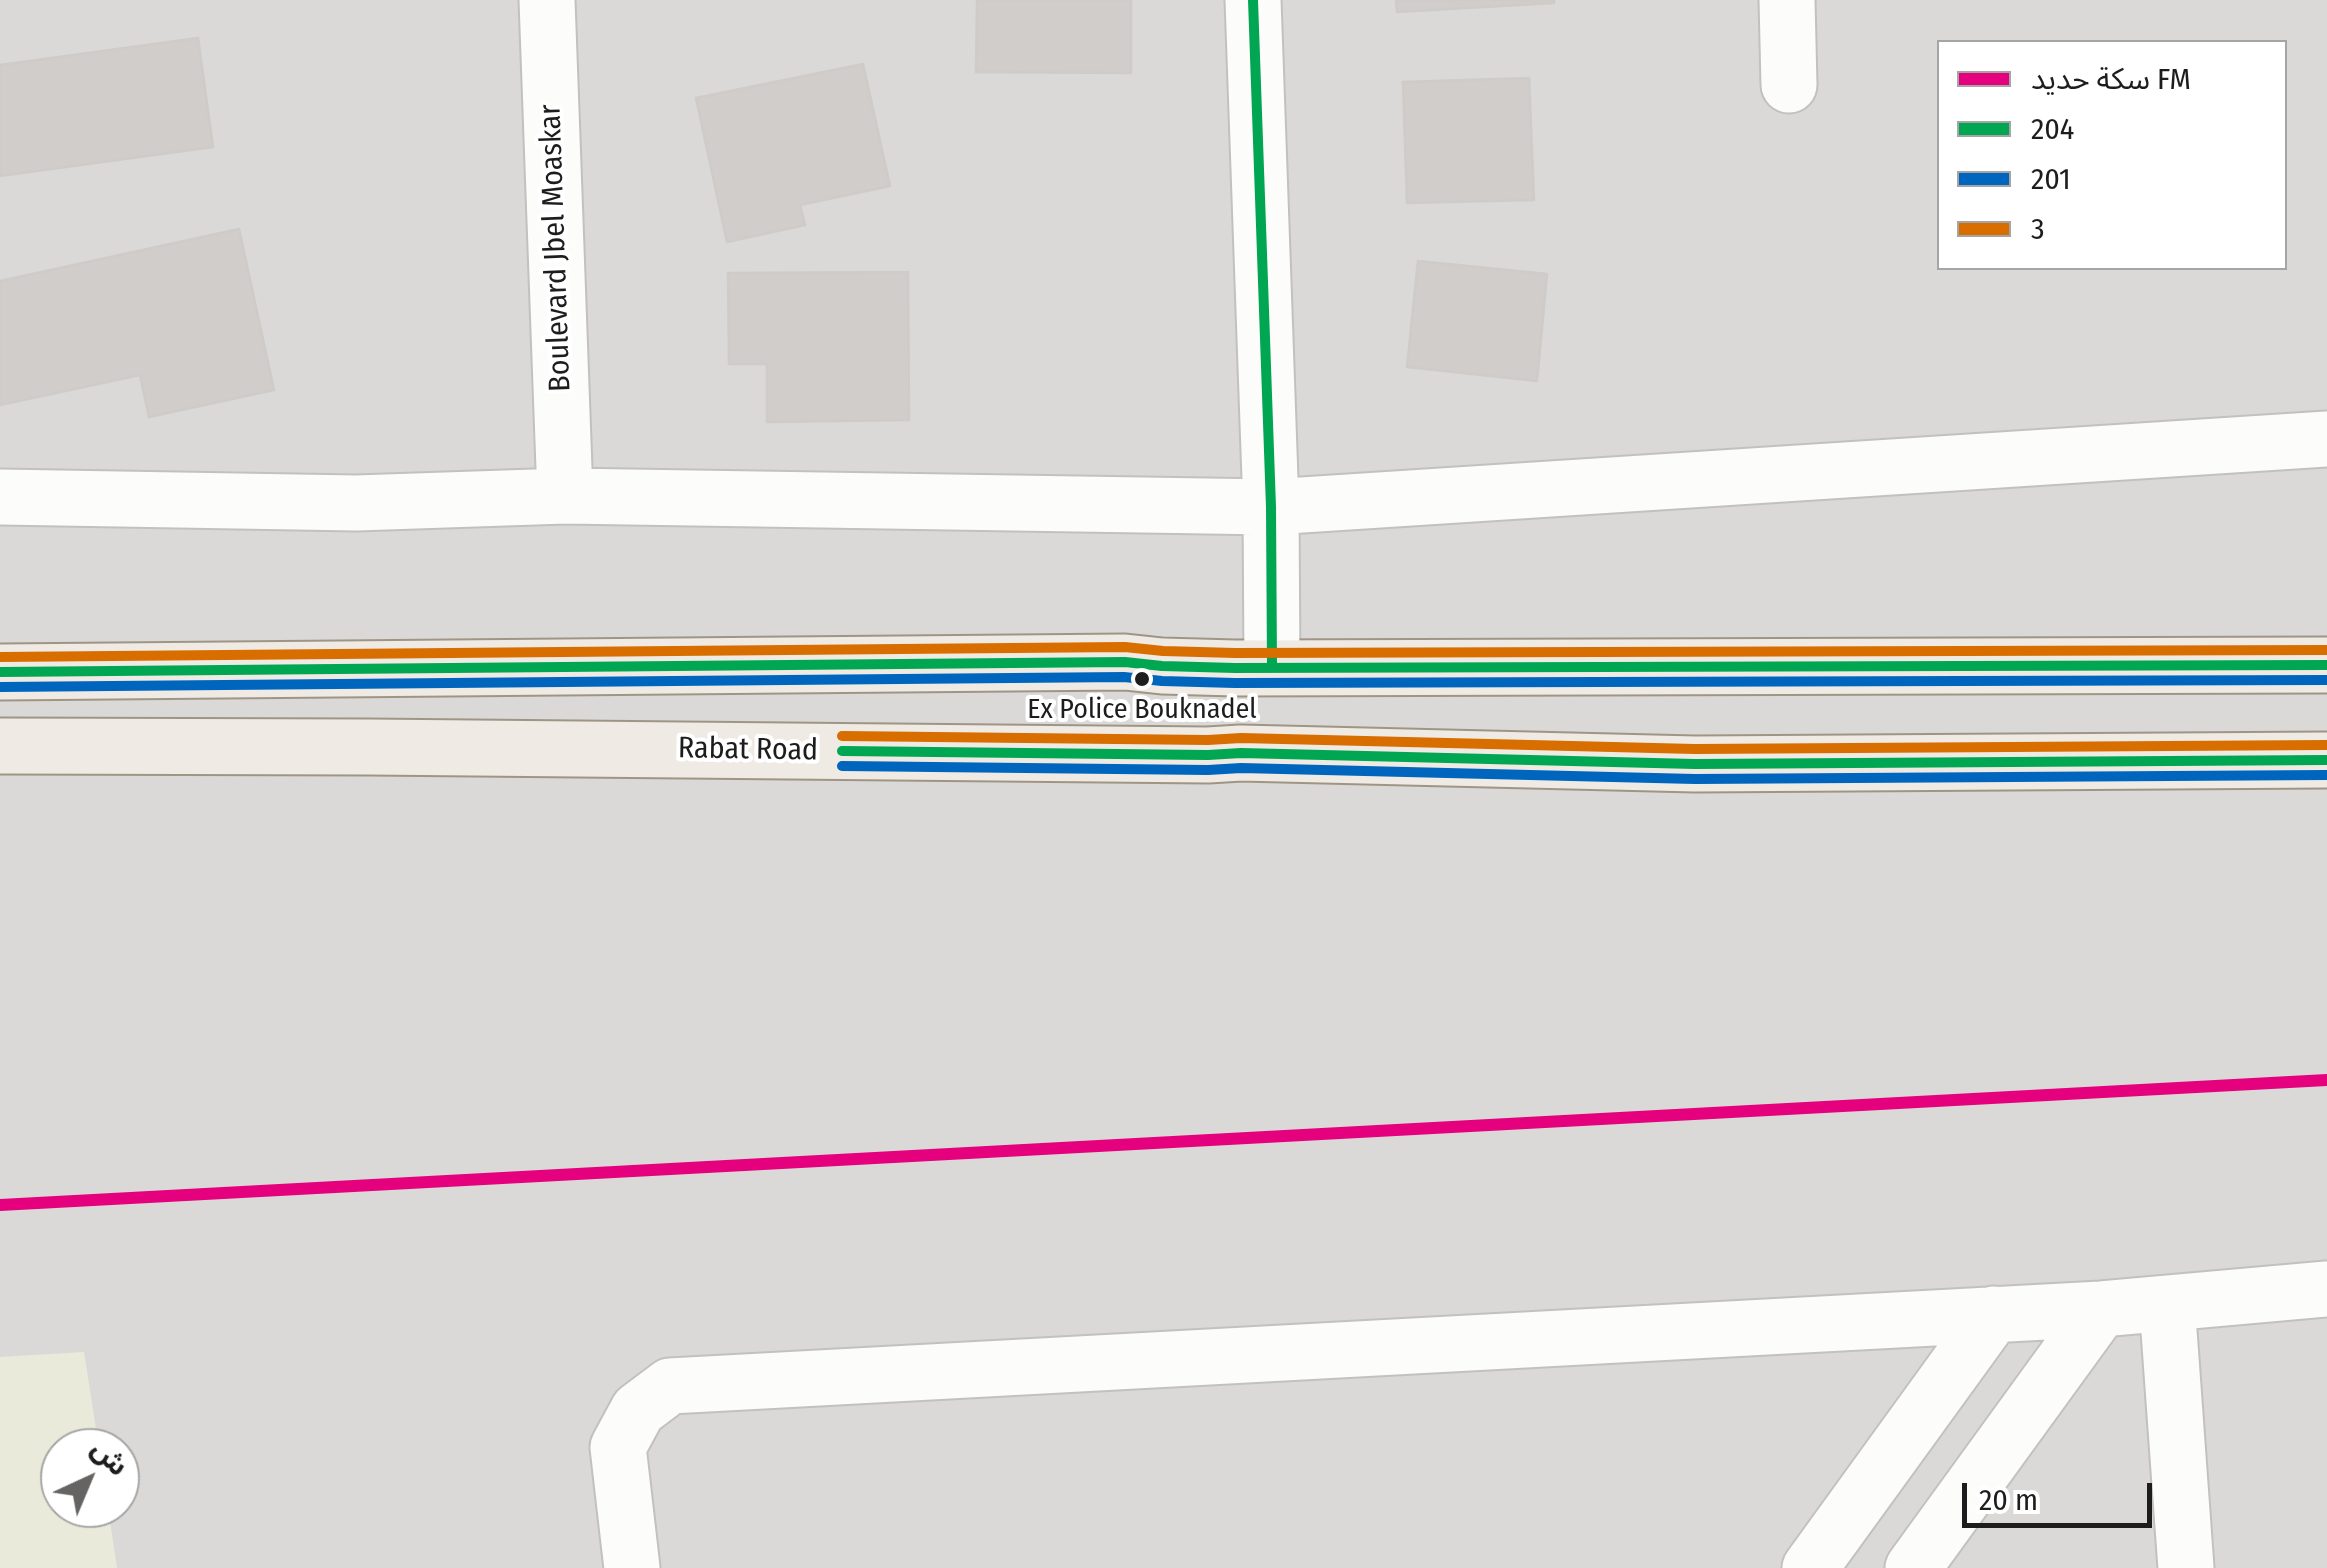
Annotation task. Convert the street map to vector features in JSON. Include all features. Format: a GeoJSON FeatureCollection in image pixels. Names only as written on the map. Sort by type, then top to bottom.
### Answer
{"type":"FeatureCollection","features":[{"type":"Feature","properties":{"kind":"main road"},"geometry":{"type":"LineString","coordinates":[[0,672],[1126,662],[1272,667],[2327,665]]}},
{"type":"Feature","properties":{"kind":"main road","name":"Rabat Road"},"geometry":{"type":"LineString","coordinates":[[0,746],[1241,753],[1695,764],[2327,760]]}},
{"type":"Feature","properties":{"kind":"street","name":"Boulevard Jbel Moaskar"},"geometry":{"type":"LineString","coordinates":[[547,0],[565,496]]}},
{"type":"Feature","properties":{"kind":"street"},"geometry":{"type":"LineString","coordinates":[[1254,0],[1271,507],[1272,667]]}},
{"type":"Feature","properties":{"kind":"street"},"geometry":{"type":"LineString","coordinates":[[1787,0],[1789,85]]}},
{"type":"Feature","properties":{"kind":"street"},"geometry":{"type":"LineString","coordinates":[[0,497],[356,503],[565,496],[1271,507],[2327,439]]}},
{"type":"Feature","properties":{"kind":"street"},"geometry":{"type":"LineString","coordinates":[[632,1568],[618,1447],[638,1410],[670,1386],[2101,1309],[2327,1289]]}},
{"type":"Feature","properties":{"kind":"street"},"geometry":{"type":"LineString","coordinates":[[2167,1303],[2186,1568]]}},
{"type":"Feature","properties":{"kind":"street"},"geometry":{"type":"LineString","coordinates":[[1913,1568],[2101,1309]]}},
{"type":"Feature","properties":{"kind":"street"},"geometry":{"type":"LineString","coordinates":[[1810,1568],[1994,1314]]}},
{"type":"Feature","properties":{"kind":"shaded area"},"geometry":{"type":"Polygon","coordinates":[[[0,0],[2327,0],[2327,1568],[0,1568],[0,0]]]}},
{"type":"Feature","properties":{"kind":"green space"},"geometry":{"type":"Polygon","coordinates":[[[84,1352],[96,1428],[40,1428],[40,1528],[111,1528],[117,1568],[0,1568],[0,1357],[84,1352]]]}},
{"type":"Feature","properties":{"kind":"building"},"geometry":{"type":"Polygon","coordinates":[[[977,0],[1131,0],[1131,73],[976,72],[977,0]]]}},
{"type":"Feature","properties":{"kind":"building"},"geometry":{"type":"Polygon","coordinates":[[[1396,0],[1554,0],[1554,3],[1397,12],[1396,0]]]}},
{"type":"Feature","properties":{"kind":"building"},"geometry":{"type":"Polygon","coordinates":[[[198,38],[213,147],[0,176],[0,65],[198,38]]]}},
{"type":"Feature","properties":{"kind":"building"},"geometry":{"type":"Polygon","coordinates":[[[863,64],[890,186],[800,205],[805,225],[727,242],[696,98],[863,64]]]}},
{"type":"Feature","properties":{"kind":"building"},"geometry":{"type":"Polygon","coordinates":[[[1529,78],[1534,200],[1407,203],[1403,82],[1529,78]]]}},
{"type":"Feature","properties":{"kind":"building"},"geometry":{"type":"Polygon","coordinates":[[[239,229],[274,390],[149,417],[140,375],[0,405],[0,281],[239,229]]]}},
{"type":"Feature","properties":{"kind":"building"},"geometry":{"type":"Polygon","coordinates":[[[1418,261],[1547,274],[1537,381],[1407,367],[1418,261]]]}},
{"type":"Feature","properties":{"kind":"building"},"geometry":{"type":"Polygon","coordinates":[[[908,272],[909,420],[767,422],[767,364],[729,364],[728,273],[908,272]]]}},
{"type":"Feature","properties":{"kind":"rail line","name":"FM"},"geometry":{"type":"LineString","coordinates":[[0,1205],[2327,1080]]}},
{"type":"Feature","properties":{"kind":"transit line","name":"204"},"geometry":{"type":"LineString","coordinates":[[1253,0],[1271,507],[1272,667]]}},
{"type":"Feature","properties":{"kind":"transit line","name":"3"},"geometry":{"type":"LineString","coordinates":[[0,657],[1125,647],[1235,653],[2327,650]]}},
{"type":"Feature","properties":{"kind":"transit line","name":"204"},"geometry":{"type":"LineString","coordinates":[[0,672],[1125,662],[1235,668],[2327,665]]}},
{"type":"Feature","properties":{"kind":"transit line","name":"201"},"geometry":{"type":"LineString","coordinates":[[0,687],[1124,677],[1235,683],[2327,680]]}},
{"type":"Feature","properties":{"kind":"transit line","name":"3"},"geometry":{"type":"LineString","coordinates":[[842,736],[1241,738],[1695,749],[2327,745]]}},
{"type":"Feature","properties":{"kind":"transit line","name":"204"},"geometry":{"type":"LineString","coordinates":[[842,751],[1241,753],[1695,764],[2327,760]]}},
{"type":"Feature","properties":{"kind":"transit line","name":"201"},"geometry":{"type":"LineString","coordinates":[[842,766],[1241,768],[1695,779],[2327,775]]}},
{"type":"Feature","properties":{"kind":"place","name":"Ex Police Bouknadel"},"geometry":{"type":"Point","coordinates":[1142,679]}}]}
